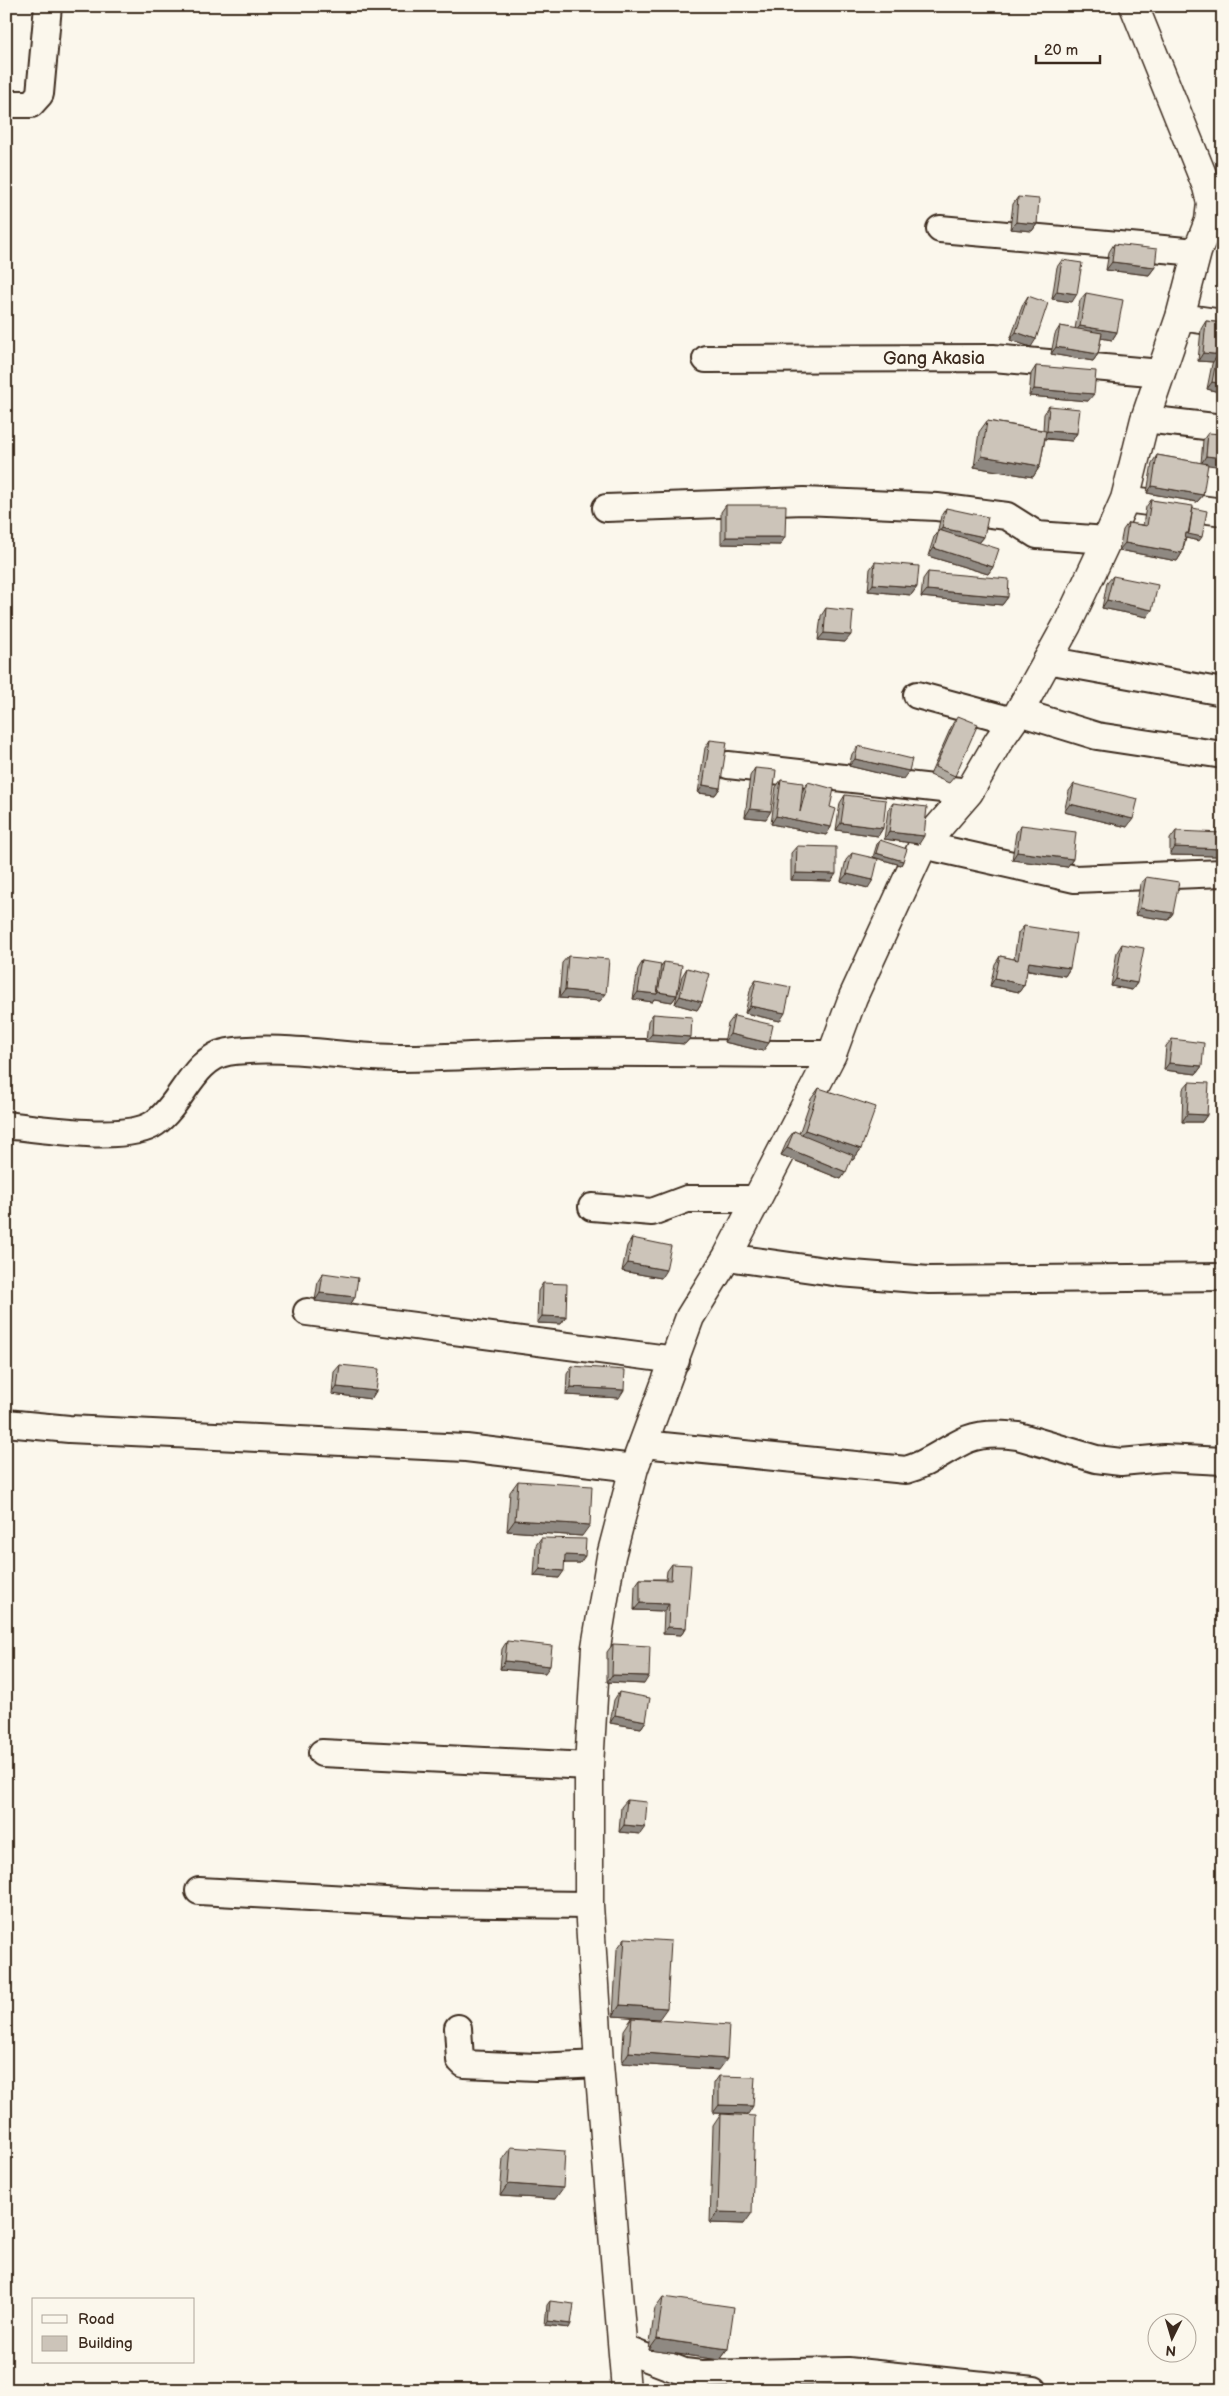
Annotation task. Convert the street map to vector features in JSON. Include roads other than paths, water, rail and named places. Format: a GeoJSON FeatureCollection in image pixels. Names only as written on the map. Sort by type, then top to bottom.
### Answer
{"type":"FeatureCollection","features":[{"type":"Feature","properties":{"kind":"main road"},"geometry":{"type":"LineString","coordinates":[[626,2390],[624,2349],[598,2064],[589,1905],[589,1766],[598,1638],[611,1556],[639,1456],[676,1360],[690,1317],[727,1257],[832,1054],[853,997],[923,845],[969,792],[998,742],[1016,716],[1084,592],[1125,498],[1145,419],[1180,318],[1197,252],[1209,221],[1211,203],[1207,187],[1134,6]]}},
{"type":"Feature","properties":{"kind":"street"},"geometry":{"type":"LineString","coordinates":[[6,104],[31,104],[40,94],[48,6]]}},
{"type":"Feature","properties":{"kind":"street"},"geometry":{"type":"LineString","coordinates":[[940,229],[1197,252]]}},
{"type":"Feature","properties":{"kind":"street"},"geometry":{"type":"LineString","coordinates":[[1180,318],[1223,323]]}},
{"type":"Feature","properties":{"kind":"street","name":"Gang Akasia"},"geometry":{"type":"LineString","coordinates":[[706,359],[1006,358],[1161,373]]}},
{"type":"Feature","properties":{"kind":"street"},"geometry":{"type":"LineString","coordinates":[[1145,419],[1223,428]]}},
{"type":"Feature","properties":{"kind":"street"},"geometry":{"type":"LineString","coordinates":[[1125,498],[1223,512]]}},
{"type":"Feature","properties":{"kind":"street"},"geometry":{"type":"LineString","coordinates":[[606,508],[804,501],[945,508],[1007,516],[1037,535],[1107,540]]}},
{"type":"Feature","properties":{"kind":"street"},"geometry":{"type":"LineString","coordinates":[[1047,660],[1223,692]]}},
{"type":"Feature","properties":{"kind":"street"},"geometry":{"type":"LineString","coordinates":[[918,695],[1098,736],[1223,755]]}},
{"type":"Feature","properties":{"kind":"street"},"geometry":{"type":"LineString","coordinates":[[728,765],[969,792]]}},
{"type":"Feature","properties":{"kind":"street"},"geometry":{"type":"LineString","coordinates":[[923,845],[1075,879],[1223,873]]}},
{"type":"Feature","properties":{"kind":"street"},"geometry":{"type":"LineString","coordinates":[[6,1125],[68,1131],[118,1133],[144,1128],[155,1123],[172,1107],[197,1072],[210,1059],[226,1053],[255,1050],[402,1058],[554,1053],[832,1054]]}},
{"type":"Feature","properties":{"kind":"street"},"geometry":{"type":"LineString","coordinates":[[592,1207],[652,1212],[687,1199],[756,1199]]}},
{"type":"Feature","properties":{"kind":"street"},"geometry":{"type":"LineString","coordinates":[[727,1257],[840,1273],[929,1280],[1223,1278]]}},
{"type":"Feature","properties":{"kind":"street"},"geometry":{"type":"LineString","coordinates":[[307,1312],[676,1360]]}},
{"type":"Feature","properties":{"kind":"street"},"geometry":{"type":"LineString","coordinates":[[6,1423],[69,1429],[906,1470],[918,1467],[968,1440],[991,1434],[1018,1436],[1096,1459],[1121,1462],[1164,1458],[1223,1461]]}},
{"type":"Feature","properties":{"kind":"street"},"geometry":{"type":"LineString","coordinates":[[322,1753],[589,1766]]}},
{"type":"Feature","properties":{"kind":"street"},"geometry":{"type":"LineString","coordinates":[[199,1891],[422,1903],[589,1905]]}},
{"type":"Feature","properties":{"kind":"street"},"geometry":{"type":"LineString","coordinates":[[458,2028],[460,2060],[464,2064],[519,2066],[598,2064]]}},
{"type":"Feature","properties":{"kind":"street"},"geometry":{"type":"LineString","coordinates":[[624,2349],[684,2372],[701,2374],[848,2371],[1034,2390]]}}]}
